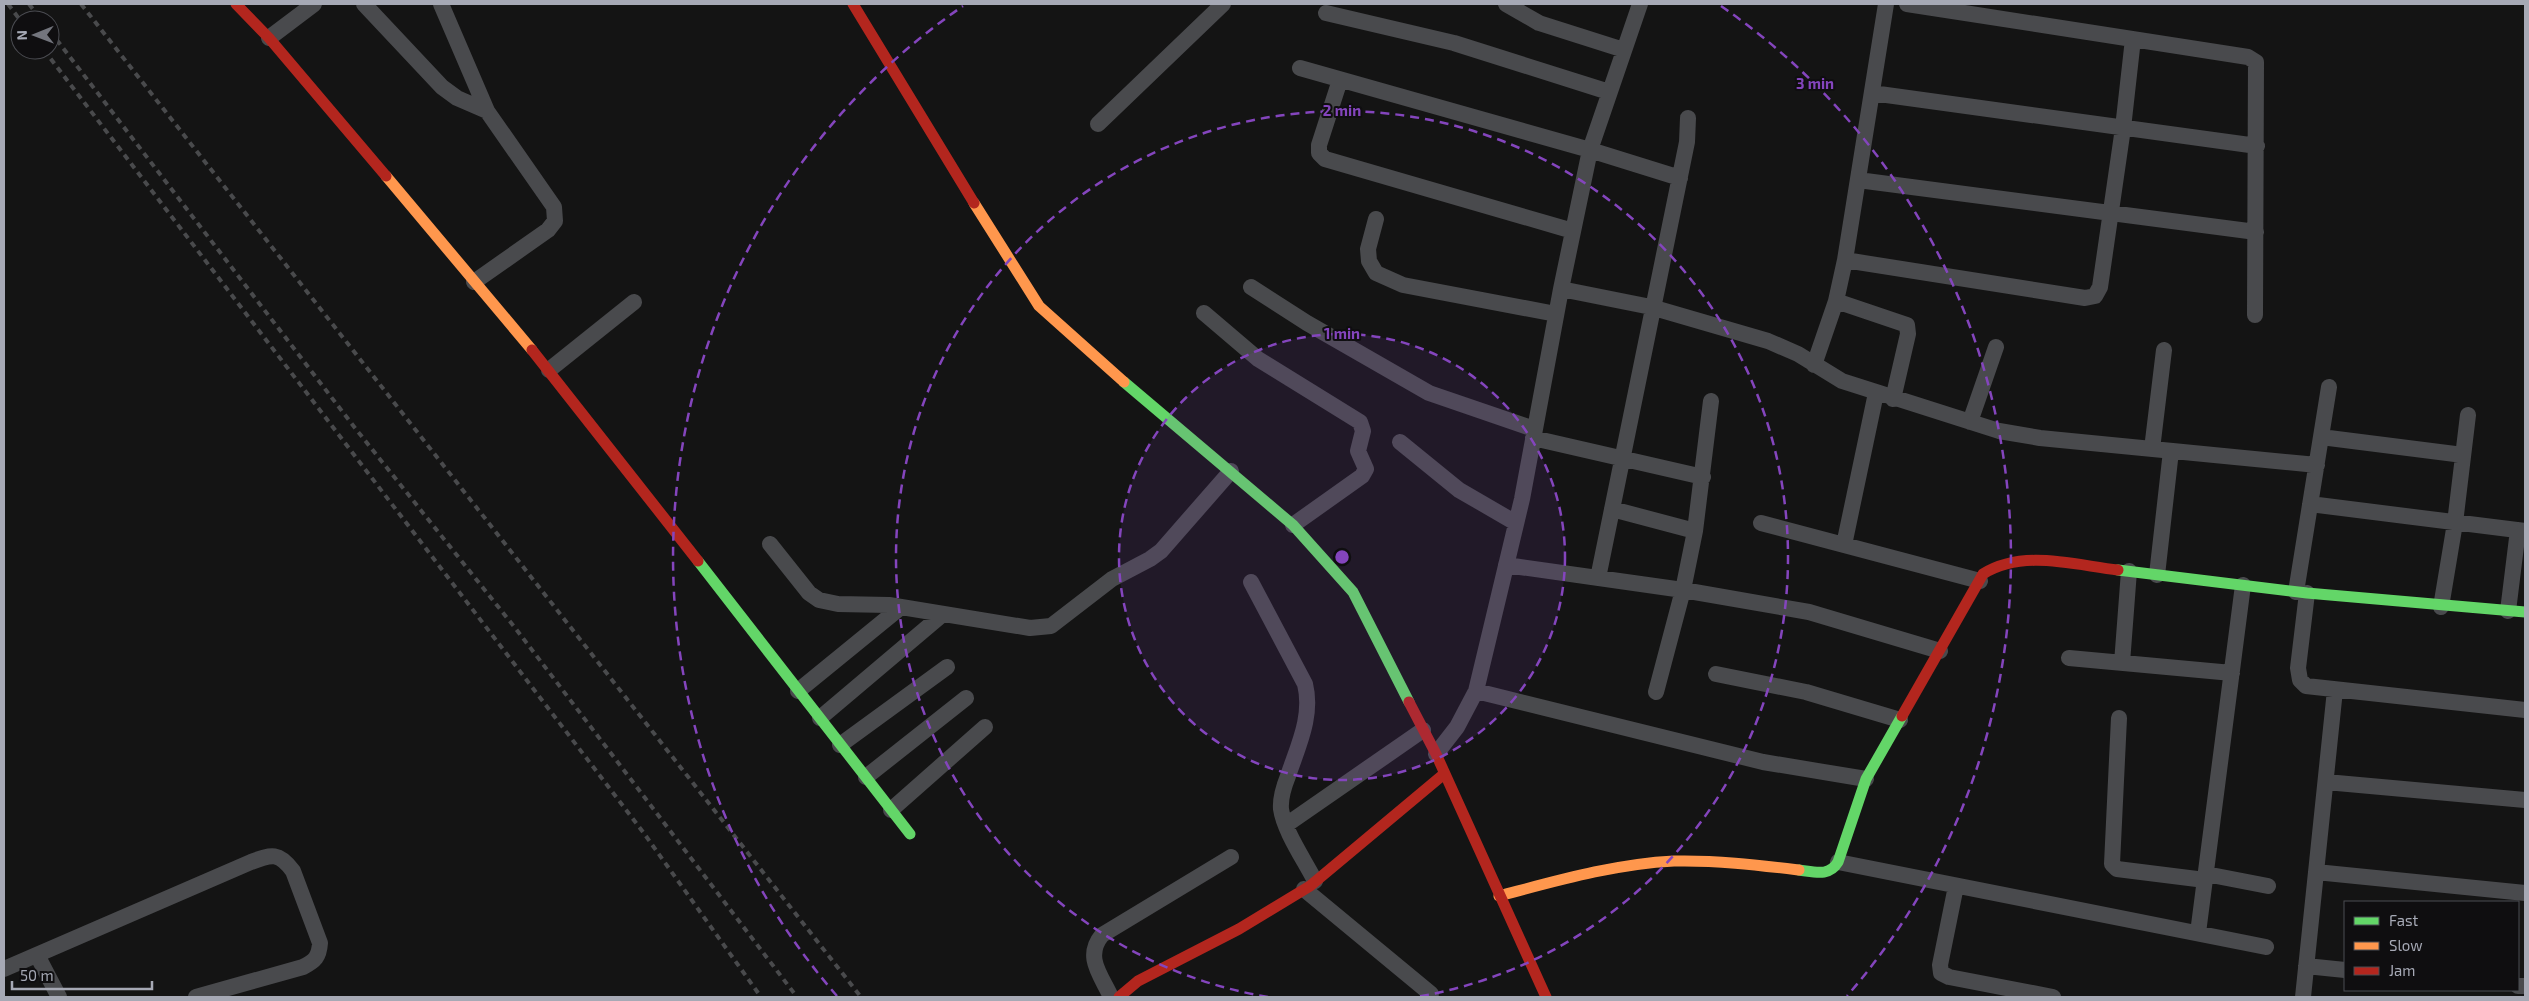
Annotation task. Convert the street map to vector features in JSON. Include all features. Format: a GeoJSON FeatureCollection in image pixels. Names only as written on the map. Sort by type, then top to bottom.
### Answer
{"type":"FeatureCollection","features":[{"type":"Feature","properties":{"kind":"street"},"geometry":{"type":"LineString","coordinates":[[236,4],[269,38],[549,370],[910,834]]}},
{"type":"Feature","properties":{"kind":"street"},"geometry":{"type":"LineString","coordinates":[[269,38],[314,4]]}},
{"type":"Feature","properties":{"kind":"street"},"geometry":{"type":"LineString","coordinates":[[364,4],[442,87],[457,98],[487,111]]}},
{"type":"Feature","properties":{"kind":"street"},"geometry":{"type":"LineString","coordinates":[[441,4],[487,111],[554,207],[555,220],[548,230],[474,282]]}},
{"type":"Feature","properties":{"kind":"street"},"geometry":{"type":"LineString","coordinates":[[854,4],[1024,285],[1039,306],[1094,356],[1293,525],[1353,592],[1436,754],[1546,997]]}},
{"type":"Feature","properties":{"kind":"street"},"geometry":{"type":"LineString","coordinates":[[1098,124],[1222,4]]}},
{"type":"Feature","properties":{"kind":"street"},"geometry":{"type":"LineString","coordinates":[[1506,4],[1539,23],[1624,50]]}},
{"type":"Feature","properties":{"kind":"street"},"geometry":{"type":"LineString","coordinates":[[1436,754],[1457,727],[1476,691],[1516,523],[1590,150],[1640,4]]}},
{"type":"Feature","properties":{"kind":"street"},"geometry":{"type":"LineString","coordinates":[[1814,364],[1836,301],[1845,260],[1886,4]]}},
{"type":"Feature","properties":{"kind":"street"},"geometry":{"type":"LineString","coordinates":[[1907,4],[2248,57],[2256,62],[2255,315]]}},
{"type":"Feature","properties":{"kind":"street"},"geometry":{"type":"LineString","coordinates":[[1326,13],[1454,43],[1610,92]]}},
{"type":"Feature","properties":{"kind":"street"},"geometry":{"type":"LineString","coordinates":[[1845,260],[2086,298],[2095,296],[2100,288],[2123,128],[2132,39]]}},
{"type":"Feature","properties":{"kind":"street"},"geometry":{"type":"LineString","coordinates":[[1300,68],[1590,150],[1680,178]]}},
{"type":"Feature","properties":{"kind":"street"},"geometry":{"type":"LineString","coordinates":[[1340,80],[1319,145],[1319,153],[1325,159],[1573,231]]}},
{"type":"Feature","properties":{"kind":"street"},"geometry":{"type":"LineString","coordinates":[[1872,93],[2257,146]]}},
{"type":"Feature","properties":{"kind":"street"},"geometry":{"type":"LineString","coordinates":[[1598,578],[1652,307],[1680,178],[1687,142],[1688,118]]}},
{"type":"Feature","properties":{"kind":"street"},"geometry":{"type":"LineString","coordinates":[[1858,180],[2256,232]]}},
{"type":"Feature","properties":{"kind":"street"},"geometry":{"type":"LineString","coordinates":[[1376,219],[1368,249],[1369,261],[1376,273],[1402,285],[1556,314]]}},
{"type":"Feature","properties":{"kind":"street"},"geometry":{"type":"LineString","coordinates":[[1251,287],[1306,323],[1428,393],[1534,434],[1622,458],[1703,477]]}},
{"type":"Feature","properties":{"kind":"street"},"geometry":{"type":"LineString","coordinates":[[1561,289],[1652,307],[1768,341],[1798,354],[1842,381],[1893,399],[2000,431],[2040,438],[2317,465]]}},
{"type":"Feature","properties":{"kind":"street"},"geometry":{"type":"LineString","coordinates":[[1836,301],[1907,325],[1908,334],[1893,399]]}},
{"type":"Feature","properties":{"kind":"street"},"geometry":{"type":"LineString","coordinates":[[549,370],[634,302]]}},
{"type":"Feature","properties":{"kind":"street"},"geometry":{"type":"LineString","coordinates":[[1204,312],[1258,359],[1360,422],[1363,431],[1358,451],[1366,469],[1362,476],[1293,525]]}},
{"type":"Feature","properties":{"kind":"street"},"geometry":{"type":"LineString","coordinates":[[1970,422],[1996,346]]}},
{"type":"Feature","properties":{"kind":"street"},"geometry":{"type":"LineString","coordinates":[[2152,449],[2164,350]]}},
{"type":"Feature","properties":{"kind":"street"},"geometry":{"type":"LineString","coordinates":[[2329,387],[2310,504],[2302,593],[2298,668],[2300,680],[2306,686],[2335,690],[2525,710]]}},
{"type":"Feature","properties":{"kind":"street"},"geometry":{"type":"LineString","coordinates":[[1844,545],[1876,393]]}},
{"type":"Feature","properties":{"kind":"street"},"geometry":{"type":"LineString","coordinates":[[1656,692],[1683,590],[1695,531],[1712,401]]}},
{"type":"Feature","properties":{"kind":"street"},"geometry":{"type":"LineString","coordinates":[[2441,607],[2455,523],[2468,415]]}},
{"type":"Feature","properties":{"kind":"street"},"geometry":{"type":"LineString","coordinates":[[2321,436],[2463,455]]}},
{"type":"Feature","properties":{"kind":"street"},"geometry":{"type":"LineString","coordinates":[[1400,442],[1459,490],[1516,523]]}},
{"type":"Feature","properties":{"kind":"street"},"geometry":{"type":"LineString","coordinates":[[2157,575],[2171,451]]}},
{"type":"Feature","properties":{"kind":"street"},"geometry":{"type":"LineString","coordinates":[[770,544],[809,593],[819,600],[838,604],[900,607],[1016,627],[1041,628],[1061,620],[1121,573],[1150,559],[1171,541],[1231,472]]}},
{"type":"Feature","properties":{"kind":"street"},"geometry":{"type":"LineString","coordinates":[[2310,504],[2455,523],[2523,528],[2508,611]]}},
{"type":"Feature","properties":{"kind":"street"},"geometry":{"type":"LineString","coordinates":[[1612,509],[1695,531]]}},
{"type":"Feature","properties":{"kind":"street"},"geometry":{"type":"LineString","coordinates":[[1761,523],[1980,581]]}},
{"type":"Feature","properties":{"kind":"street"},"geometry":{"type":"LineString","coordinates":[[1499,896],[1574,876],[1665,862],[1697,861],[1826,872],[1833,870],[1838,862],[1866,779],[1984,574],[1997,565],[2014,560],[2037,560],[2302,593],[2441,607],[2525,612]]}},
{"type":"Feature","properties":{"kind":"street"},"geometry":{"type":"LineString","coordinates":[[1506,565],[1683,590],[1809,612],[1940,651]]}},
{"type":"Feature","properties":{"kind":"street"},"geometry":{"type":"LineString","coordinates":[[2122,663],[2129,571]]}},
{"type":"Feature","properties":{"kind":"street"},"geometry":{"type":"LineString","coordinates":[[1251,582],[1305,684],[1309,698],[1309,712],[1282,793],[1281,809],[1310,885],[1431,994]]}},
{"type":"Feature","properties":{"kind":"street"},"geometry":{"type":"LineString","coordinates":[[2198,934],[2243,585]]}},
{"type":"Feature","properties":{"kind":"street"},"geometry":{"type":"LineString","coordinates":[[798,691],[900,607]]}},
{"type":"Feature","properties":{"kind":"street"},"geometry":{"type":"LineString","coordinates":[[820,718],[943,614]]}},
{"type":"Feature","properties":{"kind":"street"},"geometry":{"type":"LineString","coordinates":[[2069,658],[2232,673]]}},
{"type":"Feature","properties":{"kind":"street"},"geometry":{"type":"LineString","coordinates":[[840,744],[947,667]]}},
{"type":"Feature","properties":{"kind":"street"},"geometry":{"type":"LineString","coordinates":[[1716,674],[1806,692],[1900,720]]}},
{"type":"Feature","properties":{"kind":"street"},"geometry":{"type":"LineString","coordinates":[[2303,997],[2335,690]]}},
{"type":"Feature","properties":{"kind":"street"},"geometry":{"type":"LineString","coordinates":[[1476,691],[1763,762],[1866,779]]}},
{"type":"Feature","properties":{"kind":"street"},"geometry":{"type":"LineString","coordinates":[[866,777],[966,698]]}},
{"type":"Feature","properties":{"kind":"street"},"geometry":{"type":"LineString","coordinates":[[2119,718],[2112,864],[2117,869],[2206,877],[2268,886]]}},
{"type":"Feature","properties":{"kind":"street"},"geometry":{"type":"LineString","coordinates":[[891,810],[985,727]]}},
{"type":"Feature","properties":{"kind":"street"},"geometry":{"type":"LineString","coordinates":[[1286,825],[1423,730]]}},
{"type":"Feature","properties":{"kind":"street"},"geometry":{"type":"LineString","coordinates":[[1231,857],[1102,935],[1094,945],[1095,965],[1119,996],[1138,981],[1239,929],[1310,885],[1444,774]]}},
{"type":"Feature","properties":{"kind":"street"},"geometry":{"type":"LineString","coordinates":[[2326,782],[2525,800]]}},
{"type":"Feature","properties":{"kind":"street"},"geometry":{"type":"LineString","coordinates":[[4,969],[266,856],[276,855],[286,861],[293,871],[320,943],[319,953],[314,962],[303,967],[196,997]]}},
{"type":"Feature","properties":{"kind":"street"},"geometry":{"type":"LineString","coordinates":[[1838,862],[2266,947]]}},
{"type":"Feature","properties":{"kind":"street"},"geometry":{"type":"LineString","coordinates":[[2316,872],[2525,893]]}},
{"type":"Feature","properties":{"kind":"street"},"geometry":{"type":"LineString","coordinates":[[1956,886],[1940,965],[1941,973],[1949,977],[2053,997]]}},
{"type":"Feature","properties":{"kind":"street"},"geometry":{"type":"LineString","coordinates":[[37,955],[59,997]]}},
{"type":"Feature","properties":{"kind":"street"},"geometry":{"type":"LineString","coordinates":[[2306,966],[2344,970]]}},
{"type":"Feature","properties":{"kind":"railway"},"geometry":{"type":"LineString","coordinates":[[8,4],[12,10]]}},
{"type":"Feature","properties":{"kind":"railway"},"geometry":{"type":"LineString","coordinates":[[29,4],[34,10]]}},
{"type":"Feature","properties":{"kind":"railway"},"geometry":{"type":"LineString","coordinates":[[81,4],[861,997]]}},
{"type":"Feature","properties":{"kind":"railway"},"geometry":{"type":"LineString","coordinates":[[60,44],[355,428],[516,629],[797,997]]}},
{"type":"Feature","properties":{"kind":"railway"},"geometry":{"type":"LineString","coordinates":[[52,60],[643,832],[761,997]]}},
{"type":"Feature","properties":{"kind":"traffic: fast"},"geometry":{"type":"LineString","coordinates":[[1124,382],[1293,525],[1353,592],[1409,702]]}},
{"type":"Feature","properties":{"kind":"traffic: fast"},"geometry":{"type":"LineString","coordinates":[[698,561],[910,834]]}},
{"type":"Feature","properties":{"kind":"traffic: fast"},"geometry":{"type":"LineString","coordinates":[[2118,570],[2307,593],[2525,612]]}},
{"type":"Feature","properties":{"kind":"traffic: fast"},"geometry":{"type":"LineString","coordinates":[[1799,870],[1826,872],[1838,862],[1866,779],[1902,716]]}},
{"type":"Feature","properties":{"kind":"traffic: slow"},"geometry":{"type":"LineString","coordinates":[[386,176],[532,350]]}},
{"type":"Feature","properties":{"kind":"traffic: slow"},"geometry":{"type":"LineString","coordinates":[[974,203],[1039,306],[1124,382]]}},
{"type":"Feature","properties":{"kind":"traffic: slow"},"geometry":{"type":"LineString","coordinates":[[1499,896],[1607,869],[1674,861],[1705,861],[1799,870]]}},
{"type":"Feature","properties":{"kind":"traffic: jam"},"geometry":{"type":"LineString","coordinates":[[236,4],[269,38],[386,176]]}},
{"type":"Feature","properties":{"kind":"traffic: jam"},"geometry":{"type":"LineString","coordinates":[[853,4],[974,203]]}},
{"type":"Feature","properties":{"kind":"traffic: jam"},"geometry":{"type":"LineString","coordinates":[[532,350],[698,561]]}},
{"type":"Feature","properties":{"kind":"traffic: jam"},"geometry":{"type":"LineString","coordinates":[[1902,716],[1983,574],[1998,566],[2032,560],[2066,562],[2118,570]]}},
{"type":"Feature","properties":{"kind":"traffic: jam"},"geometry":{"type":"LineString","coordinates":[[1409,702],[1436,754],[1546,997]]}},
{"type":"Feature","properties":{"kind":"traffic: jam"},"geometry":{"type":"LineString","coordinates":[[1119,997],[1138,981],[1239,929],[1310,886],[1444,774]]}}]}
